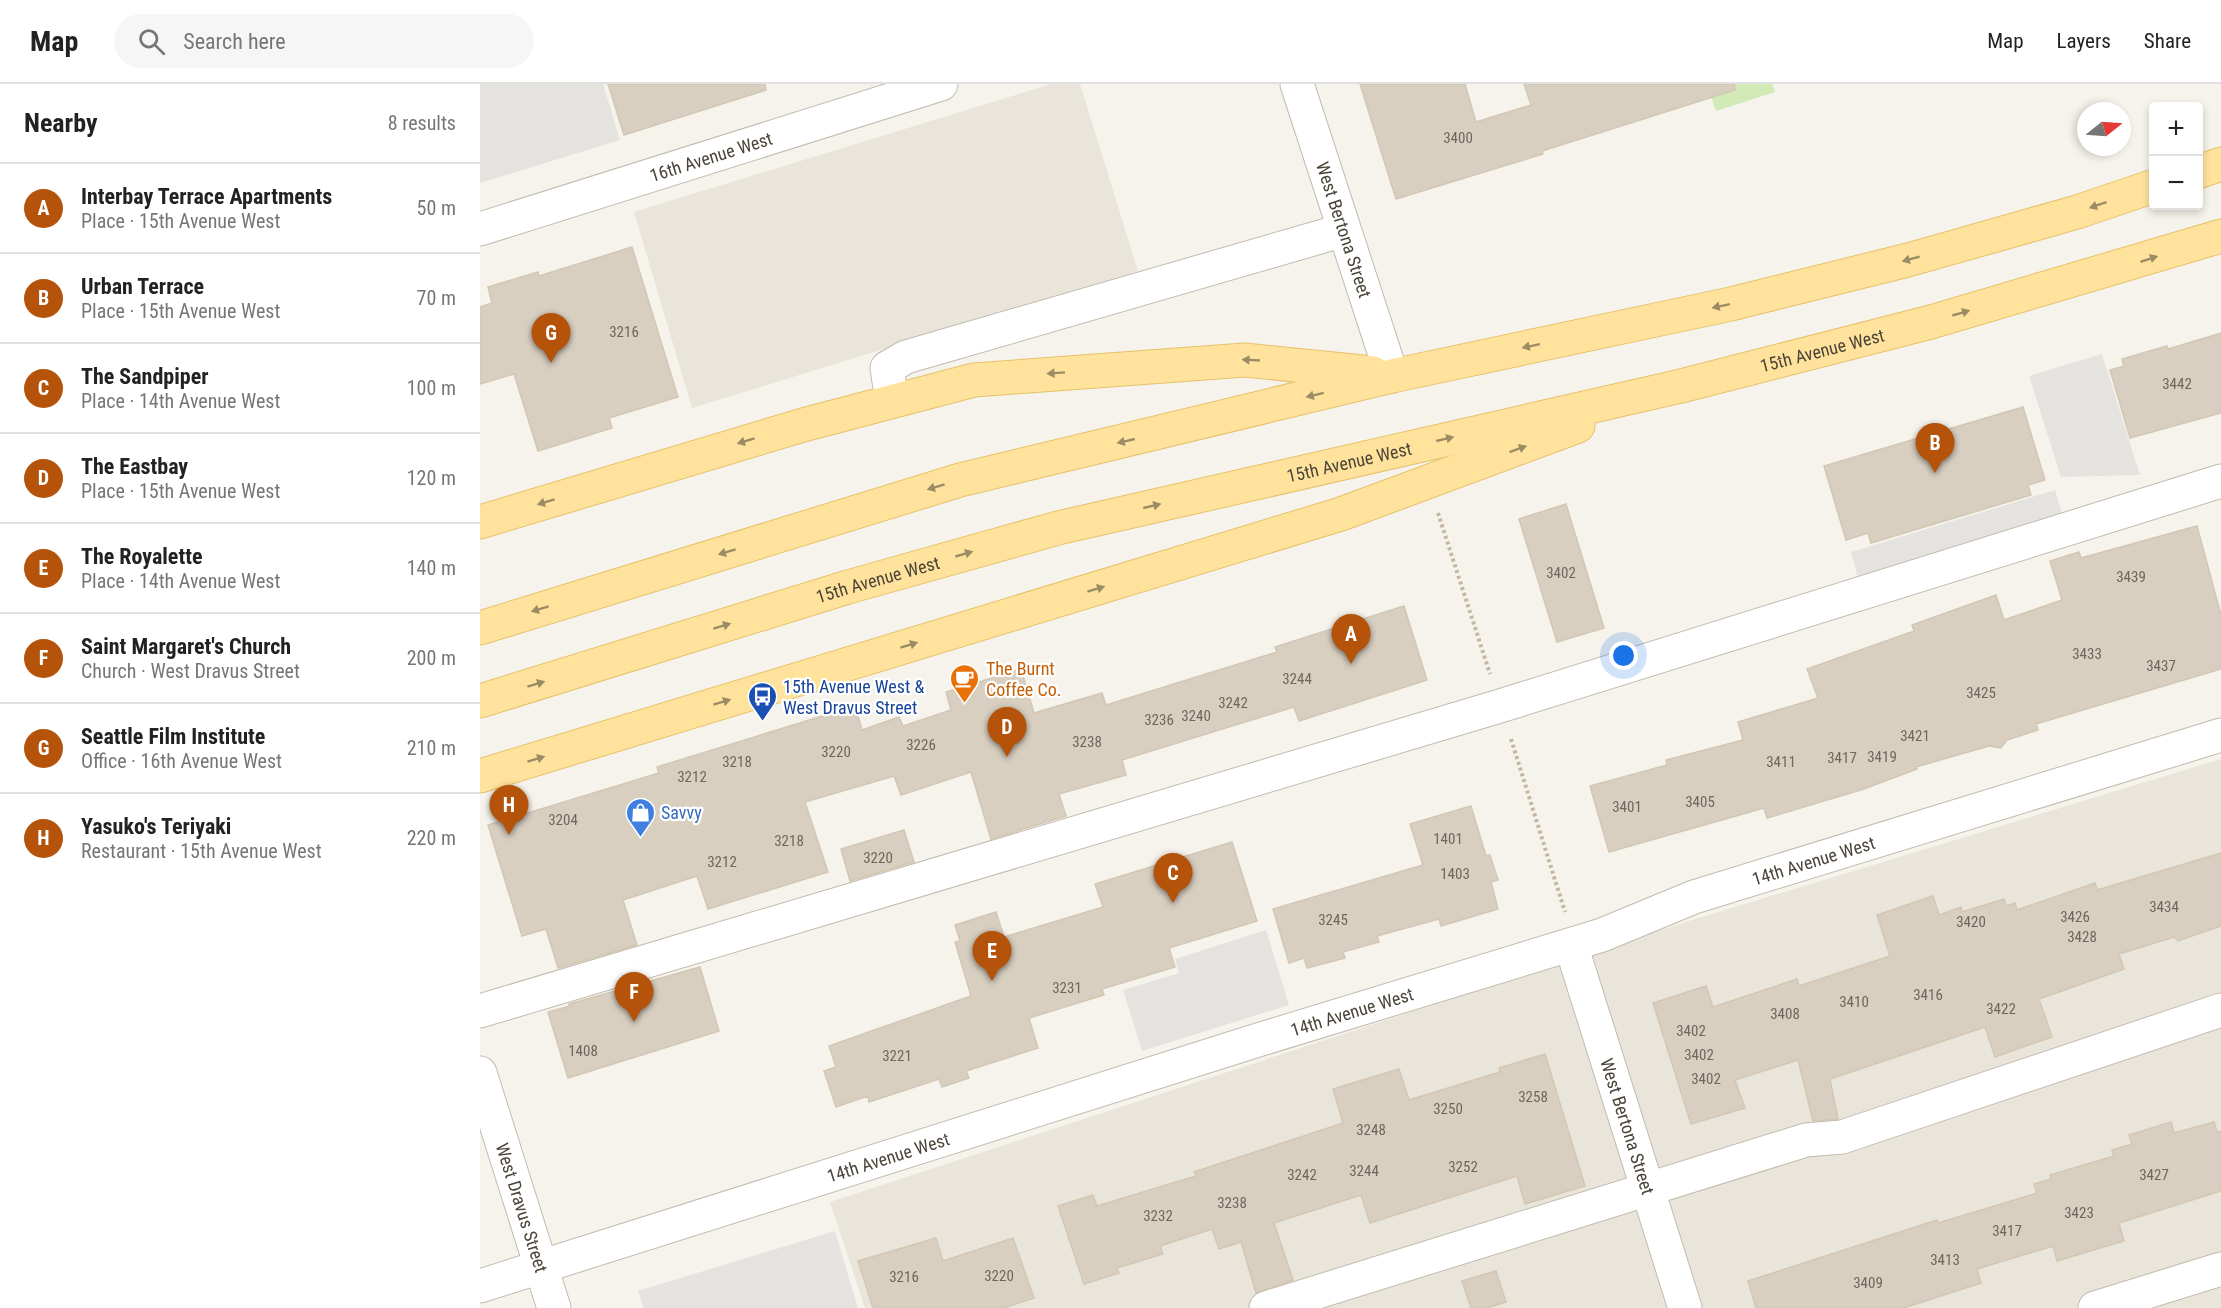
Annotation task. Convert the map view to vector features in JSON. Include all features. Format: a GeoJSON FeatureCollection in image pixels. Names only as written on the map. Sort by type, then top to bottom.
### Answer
{"type":"FeatureCollection","features":[{"type":"Feature","properties":{"kind":"main road"},"geometry":{"type":"LineString","coordinates":[[2203,171],[2221,164]]}},
{"type":"Feature","properties":{"kind":"main road"},"geometry":{"type":"LineString","coordinates":[[480,628],[960,480],[1392,376],[1731,304],[1864,271],[2077,212],[2149,188]]}},
{"type":"Feature","properties":{"kind":"main road","name":"15th Avenue West"},"geometry":{"type":"LineString","coordinates":[[480,701],[848,587],[1058,528],[1681,386],[1931,322],[2221,236]]}},
{"type":"Feature","properties":{"kind":"main road"},"geometry":{"type":"LineString","coordinates":[[480,522],[802,425],[974,380],[1245,360],[1392,376]]}},
{"type":"Feature","properties":{"kind":"main road"},"geometry":{"type":"LineString","coordinates":[[480,776],[1341,514],[1681,386]]}},
{"type":"Feature","properties":{"kind":"street","name":"16th Avenue West"},"geometry":{"type":"LineString","coordinates":[[480,229],[941,84]]}},
{"type":"Feature","properties":{"kind":"street","name":"West Bertona Street"},"geometry":{"type":"LineString","coordinates":[[1297,84],[1392,376]]}},
{"type":"Feature","properties":{"kind":"street"},"geometry":{"type":"LineString","coordinates":[[892,401],[887,368],[906,357],[1344,230]]}},
{"type":"Feature","properties":{"kind":"street"},"geometry":{"type":"LineString","coordinates":[[480,1011],[1500,706],[2221,481]]}},
{"type":"Feature","properties":{"kind":"street","name":"14th Avenue West"},"geometry":{"type":"LineString","coordinates":[[480,1286],[1247,1043],[1571,945],[1602,935],[1694,897],[2221,735]]}},
{"type":"Feature","properties":{"kind":"street","name":"West Bertona Street"},"geometry":{"type":"LineString","coordinates":[[1571,945],[1685,1308]]}},
{"type":"Feature","properties":{"kind":"street"},"geometry":{"type":"LineString","coordinates":[[1266,1308],[1806,1140],[1842,1137],[2221,1010]]}},
{"type":"Feature","properties":{"kind":"street","name":"West Dravus Street"},"geometry":{"type":"LineString","coordinates":[[480,1073],[554,1308]]}},
{"type":"Feature","properties":{"kind":"street"},"geometry":{"type":"LineString","coordinates":[[2095,1308],[2221,1269]]}},
{"type":"Feature","properties":{"kind":"path"},"geometry":{"type":"LineString","coordinates":[[1439,516],[1491,678]]}},
{"type":"Feature","properties":{"kind":"path"},"geometry":{"type":"LineString","coordinates":[[1514,748],[1561,901]]}},
{"type":"Feature","properties":{"kind":"shaded area"},"geometry":{"type":"Polygon","coordinates":[[[480,84],[603,84],[620,140],[480,183],[480,84]]]}},
{"type":"Feature","properties":{"kind":"shaded area"},"geometry":{"type":"Polygon","coordinates":[[[1051,84],[1080,84],[1138,271],[692,408],[634,212],[1051,84]]]}},
{"type":"Feature","properties":{"kind":"shaded area"},"geometry":{"type":"Polygon","coordinates":[[[2102,354],[2140,475],[2061,477],[2029,376],[2102,354]]]}},
{"type":"Feature","properties":{"kind":"shaded area"},"geometry":{"type":"Polygon","coordinates":[[[2055,490],[2063,517],[1859,581],[1851,552],[2055,490]]]}},
{"type":"Feature","properties":{"kind":"shaded area"},"geometry":{"type":"Polygon","coordinates":[[[2221,759],[2221,1308],[865,1308],[830,1202],[1689,921],[2221,759]]]}},
{"type":"Feature","properties":{"kind":"shaded area"},"geometry":{"type":"Polygon","coordinates":[[[1266,930],[1289,1005],[1142,1051],[1123,990],[1179,973],[1175,959],[1266,930]]]}},
{"type":"Feature","properties":{"kind":"shaded area"},"geometry":{"type":"Polygon","coordinates":[[[835,1231],[858,1308],[644,1308],[638,1291],[835,1231]]]}},
{"type":"Feature","properties":{"kind":"green space"},"geometry":{"type":"Polygon","coordinates":[[[1707,84],[1772,84],[1775,92],[1716,111],[1707,84]]]}},
{"type":"Feature","properties":{"kind":"building"},"geometry":{"type":"Polygon","coordinates":[[[608,84],[765,84],[766,90],[624,135],[608,84]]]}},
{"type":"Feature","properties":{"kind":"building"},"geometry":{"type":"Polygon","coordinates":[[[1360,84],[1465,84],[1476,122],[1531,105],[1524,84],[1734,84],[1735,90],[1542,151],[1543,154],[1396,199],[1360,84]]]}},
{"type":"Feature","properties":{"kind":"building"},"geometry":{"type":"Polygon","coordinates":[[[632,247],[678,397],[609,418],[612,428],[538,451],[514,374],[480,384],[480,307],[492,303],[488,287],[538,272],[539,276],[632,247]]]}},
{"type":"Feature","properties":{"kind":"building"},"geometry":{"type":"Polygon","coordinates":[[[2221,333],[2221,413],[2130,438],[2110,370],[2124,366],[2122,359],[2167,346],[2168,349],[2221,333]]]}},
{"type":"Feature","properties":{"kind":"building"},"geometry":{"type":"Polygon","coordinates":[[[2023,407],[2045,480],[2028,485],[2031,495],[1871,543],[1868,533],[1846,540],[1824,466],[2023,407]]]}},
{"type":"Feature","properties":{"kind":"building"},"geometry":{"type":"Polygon","coordinates":[[[1566,504],[1604,628],[1557,642],[1519,519],[1566,504]]]}},
{"type":"Feature","properties":{"kind":"building"},"geometry":{"type":"Polygon","coordinates":[[[2197,526],[2221,615],[2221,669],[2036,724],[2038,730],[2007,740],[2001,748],[1989,746],[1916,767],[1917,769],[1864,789],[1767,818],[1764,808],[1609,852],[1590,786],[1667,765],[1666,760],[1743,740],[1738,722],[1818,698],[1807,669],[1914,631],[1912,625],[1996,595],[2004,620],[2062,600],[2050,561],[2079,552],[2081,558],[2197,526]]]}},
{"type":"Feature","properties":{"kind":"building"},"geometry":{"type":"Polygon","coordinates":[[[1404,606],[1427,680],[1299,721],[1294,707],[1122,760],[1126,775],[1059,794],[1066,816],[991,839],[971,772],[901,795],[894,776],[805,802],[828,872],[708,909],[697,876],[623,900],[637,945],[558,968],[546,929],[522,936],[488,825],[659,773],[657,767],[855,706],[862,730],[899,717],[903,726],[951,710],[946,692],[1021,669],[1034,713],[1102,693],[1106,705],[1277,652],[1275,647],[1404,606]]]}},
{"type":"Feature","properties":{"kind":"building"},"geometry":{"type":"Polygon","coordinates":[[[1471,806],[1486,856],[1490,855],[1498,880],[1491,882],[1498,909],[1441,926],[1439,919],[1377,936],[1379,942],[1343,952],[1345,958],[1307,968],[1304,958],[1289,963],[1273,909],[1423,865],[1410,824],[1471,806]]]}},
{"type":"Feature","properties":{"kind":"building"},"geometry":{"type":"Polygon","coordinates":[[[904,830],[914,862],[850,881],[841,849],[904,830]]]}},
{"type":"Feature","properties":{"kind":"building"},"geometry":{"type":"Polygon","coordinates":[[[1232,842],[1257,921],[1169,948],[1175,967],[1102,989],[1104,995],[1029,1018],[1038,1048],[966,1071],[969,1078],[942,1087],[939,1079],[869,1102],[868,1096],[836,1107],[824,1071],[836,1067],[829,1046],[971,996],[955,942],[960,941],[955,925],[996,912],[1004,937],[1103,907],[1095,884],[1232,842]]]}},
{"type":"Feature","properties":{"kind":"building"},"geometry":{"type":"Polygon","coordinates":[[[2221,853],[2221,926],[2178,941],[2174,937],[2119,954],[2124,969],[2039,999],[2052,1037],[1995,1057],[1985,1027],[1830,1079],[1838,1119],[1813,1121],[1798,1060],[1735,1080],[1745,1108],[1691,1124],[1653,1003],[1706,986],[1713,1007],[1797,979],[1799,986],[1890,956],[1877,915],[1933,896],[1939,915],[1961,907],[1962,912],[2004,899],[2006,906],[2015,903],[2017,910],[2095,883],[2097,890],[2221,853]]]}},
{"type":"Feature","properties":{"kind":"building"},"geometry":{"type":"Polygon","coordinates":[[[700,967],[719,1031],[568,1078],[548,1012],[700,967]]]}},
{"type":"Feature","properties":{"kind":"building"},"geometry":{"type":"Polygon","coordinates":[[[1545,1054],[1585,1186],[1525,1204],[1517,1176],[1370,1223],[1361,1195],[1274,1223],[1293,1280],[1256,1293],[1241,1242],[1219,1249],[1212,1229],[1160,1246],[1163,1254],[1117,1268],[1119,1273],[1084,1284],[1058,1206],[1093,1195],[1097,1206],[1196,1176],[1194,1172],[1343,1123],[1333,1089],[1399,1069],[1409,1100],[1500,1072],[1499,1068],[1545,1054]]]}},
{"type":"Feature","properties":{"kind":"building"},"geometry":{"type":"Polygon","coordinates":[[[2171,1122],[2174,1133],[2214,1122],[2217,1132],[2221,1131],[2221,1191],[2119,1223],[2124,1241],[2057,1261],[2053,1246],[1977,1269],[1981,1283],[1904,1308],[1756,1308],[1748,1281],[1937,1220],[1938,1223],[2037,1193],[2034,1184],[2051,1179],[2050,1175],[2114,1156],[2112,1150],[2132,1144],[2129,1135],[2171,1122]]]}},
{"type":"Feature","properties":{"kind":"building"},"geometry":{"type":"Polygon","coordinates":[[[936,1238],[943,1261],[1013,1238],[1034,1298],[1004,1308],[873,1308],[858,1261],[936,1238]]]}},
{"type":"Feature","properties":{"kind":"building"},"geometry":{"type":"Polygon","coordinates":[[[1496,1271],[1506,1302],[1487,1308],[1471,1308],[1462,1281],[1496,1271]]]}},
{"type":"Feature","properties":{"kind":"place","name":"Seattle Film Institute"},"geometry":{"type":"Point","coordinates":[551,363]}},
{"type":"Feature","properties":{"kind":"place","name":"Urban Terrace"},"geometry":{"type":"Point","coordinates":[1935,473]}},
{"type":"Feature","properties":{"kind":"place","name":"Interbay Terrace Apartments"},"geometry":{"type":"Point","coordinates":[1351,664]}},
{"type":"Feature","properties":{"kind":"place","name":"The Burnt Coffee Co."},"geometry":{"type":"Point","coordinates":[965,704]}},
{"type":"Feature","properties":{"kind":"place","name":"15th Avenue West & West Dravus Street"},"geometry":{"type":"Point","coordinates":[762,722]}},
{"type":"Feature","properties":{"kind":"place","name":"The Eastbay"},"geometry":{"type":"Point","coordinates":[1007,757]}},
{"type":"Feature","properties":{"kind":"place","name":"Yasuko's Teriyaki"},"geometry":{"type":"Point","coordinates":[509,835]}},
{"type":"Feature","properties":{"kind":"place","name":"Savvy"},"geometry":{"type":"Point","coordinates":[640,838]}},
{"type":"Feature","properties":{"kind":"place","name":"The Sandpiper"},"geometry":{"type":"Point","coordinates":[1173,903]}},
{"type":"Feature","properties":{"kind":"place","name":"The Royalette"},"geometry":{"type":"Point","coordinates":[992,981]}},
{"type":"Feature","properties":{"kind":"place","name":"Saint Margaret's Church"},"geometry":{"type":"Point","coordinates":[634,1022]}}]}
